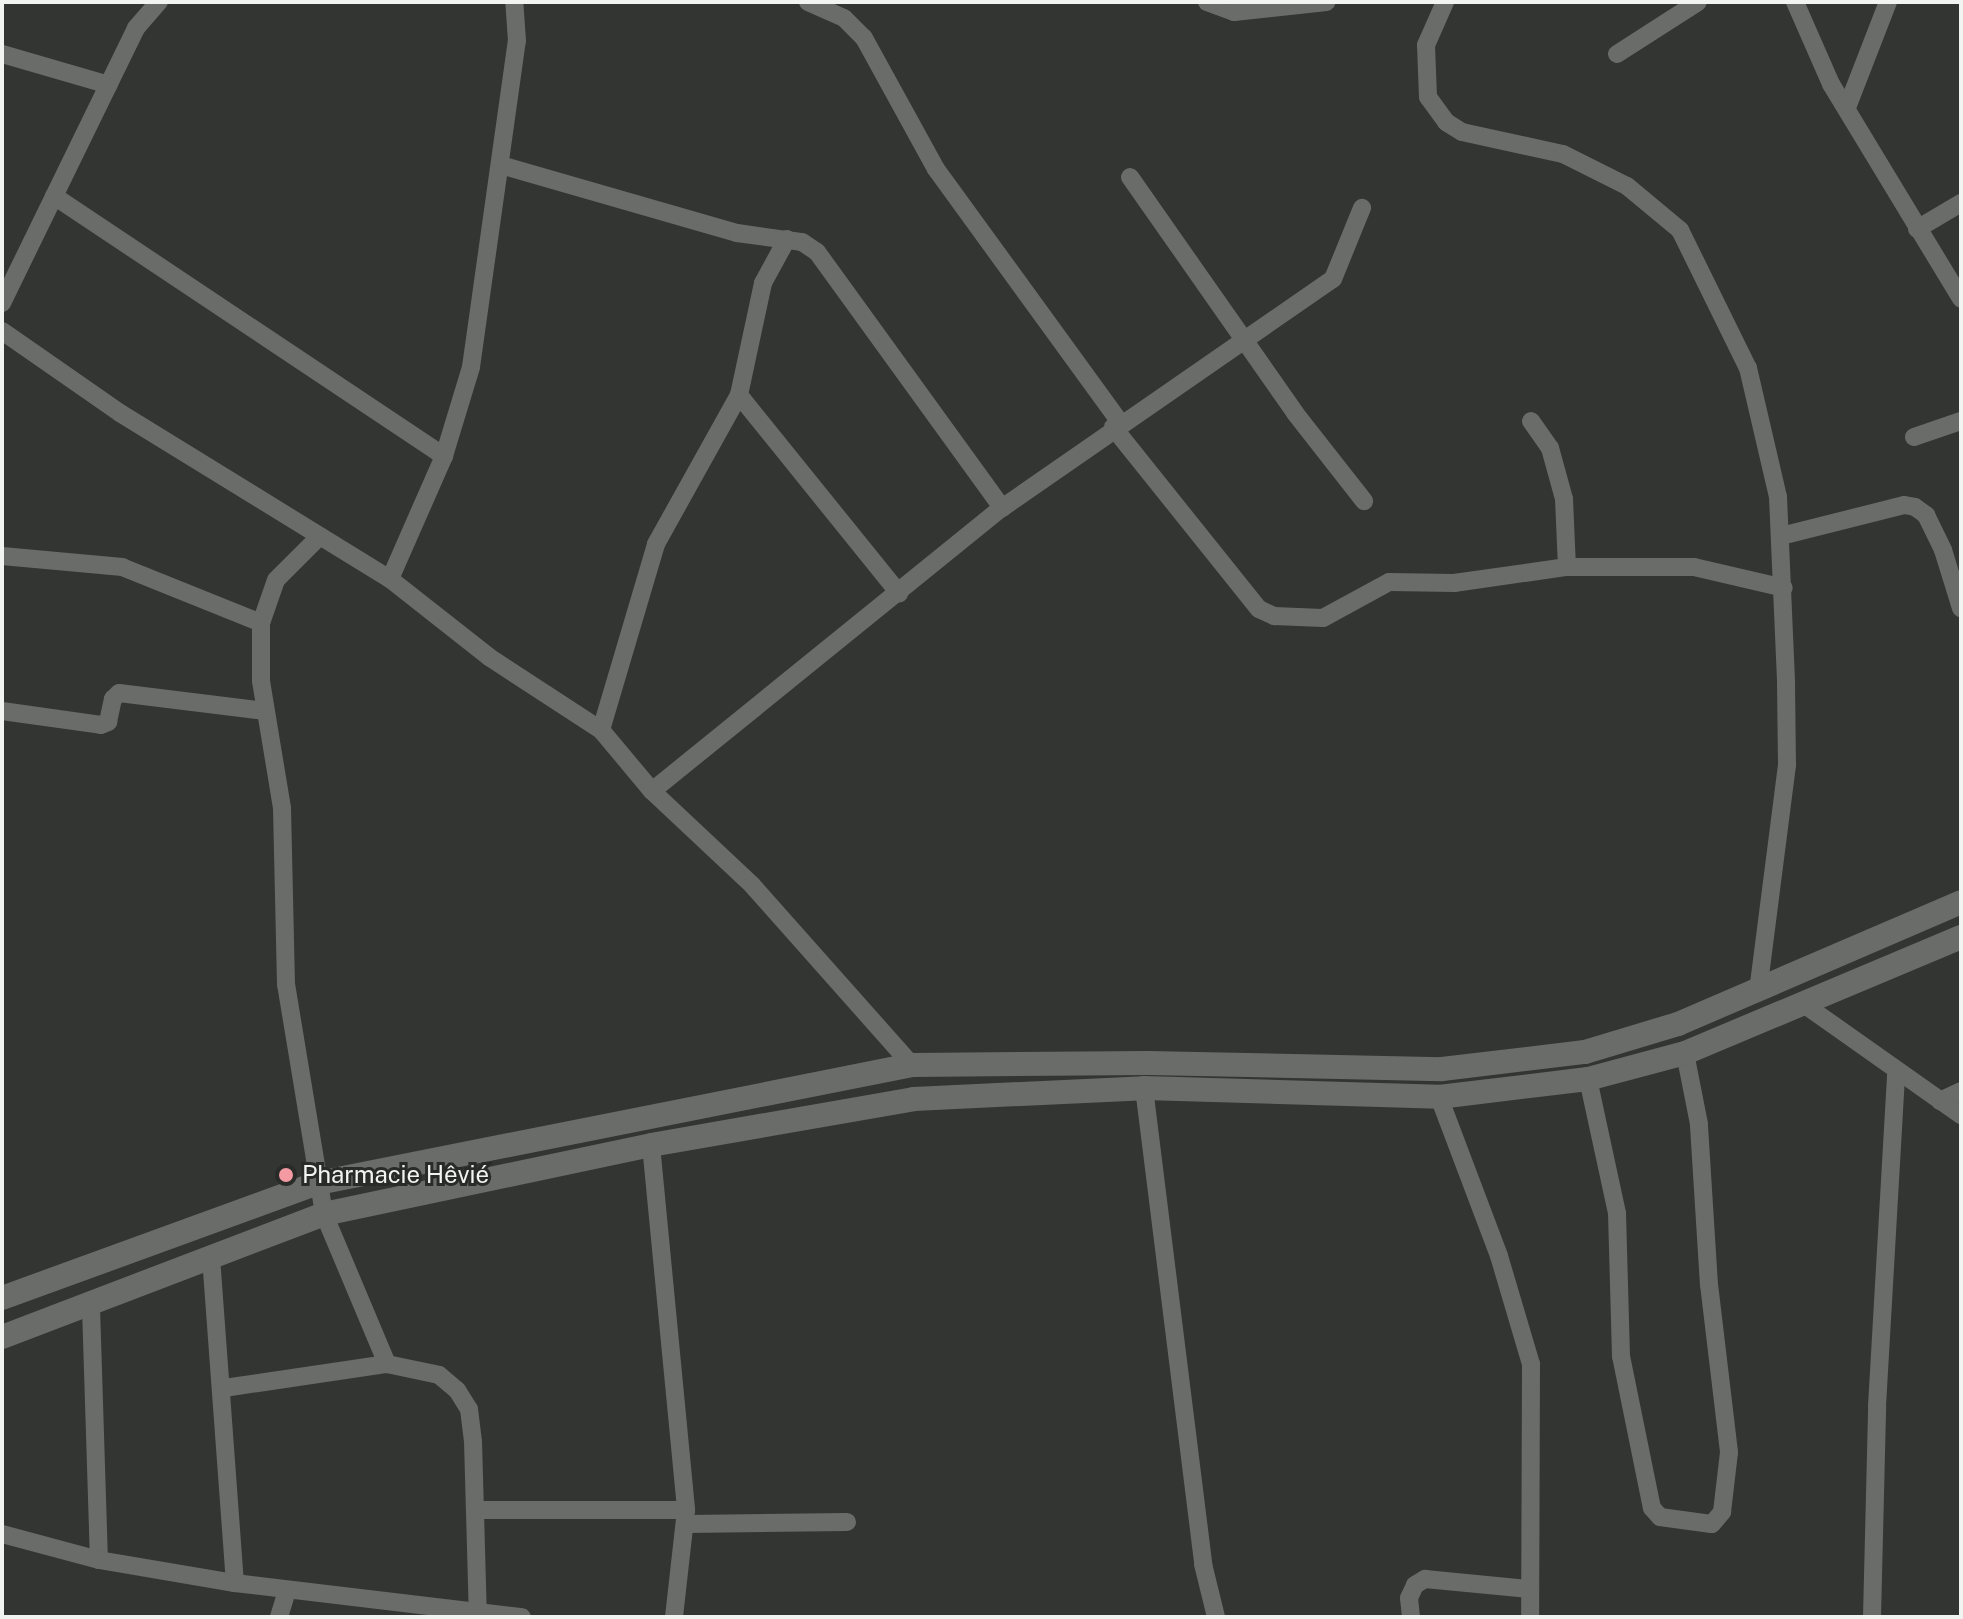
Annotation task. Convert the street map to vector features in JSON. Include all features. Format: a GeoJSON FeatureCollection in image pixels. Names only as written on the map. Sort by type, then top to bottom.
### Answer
{"type":"FeatureCollection","features":[{"type":"Feature","properties":{"kind":"street"},"geometry":{"type":"LineString","coordinates":[[2,303],[136,28],[159,2]]}},
{"type":"Feature","properties":{"kind":"street"},"geometry":{"type":"LineString","coordinates":[[390,579],[444,456],[471,367],[517,41],[514,2]]}},
{"type":"Feature","properties":{"kind":"street"},"geometry":{"type":"LineString","coordinates":[[808,2],[844,18],[864,38],[936,169],[1117,424],[1259,609],[1274,616],[1323,618],[1389,582],[1454,583],[1567,567],[1694,567],[1784,588]]}},
{"type":"Feature","properties":{"kind":"street"},"geometry":{"type":"LineString","coordinates":[[1207,2],[1234,12],[1326,2]]}},
{"type":"Feature","properties":{"kind":"street"},"geometry":{"type":"LineString","coordinates":[[1445,2],[1426,45],[1428,97],[1446,122],[1462,132],[1563,154],[1627,186],[1680,230],[1748,368],[1766,429],[1781,536],[1787,765],[1758,992]]}},
{"type":"Feature","properties":{"kind":"street"},"geometry":{"type":"LineString","coordinates":[[1617,54],[1698,2]]}},
{"type":"Feature","properties":{"kind":"street"},"geometry":{"type":"LineString","coordinates":[[1795,2],[1831,84],[1848,105],[1917,229],[1961,299]]}},
{"type":"Feature","properties":{"kind":"street"},"geometry":{"type":"LineString","coordinates":[[1848,105],[1888,2]]}},
{"type":"Feature","properties":{"kind":"street"},"geometry":{"type":"LineString","coordinates":[[2,54],[109,85]]}},
{"type":"Feature","properties":{"kind":"street"},"geometry":{"type":"LineString","coordinates":[[501,165],[737,233],[787,239],[817,252],[1002,508]]}},
{"type":"Feature","properties":{"kind":"street"},"geometry":{"type":"LineString","coordinates":[[1130,177],[1244,342],[1364,501]]}},
{"type":"Feature","properties":{"kind":"street"},"geometry":{"type":"LineString","coordinates":[[54,196],[444,456]]}},
{"type":"Feature","properties":{"kind":"street"},"geometry":{"type":"LineString","coordinates":[[1917,229],[1961,203]]}},
{"type":"Feature","properties":{"kind":"street"},"geometry":{"type":"LineString","coordinates":[[652,791],[1002,508],[1117,424],[1244,342],[1333,279],[1362,208]]}},
{"type":"Feature","properties":{"kind":"street"},"geometry":{"type":"LineString","coordinates":[[601,730],[656,544],[739,395],[763,283],[787,239]]}},
{"type":"Feature","properties":{"kind":"street"},"geometry":{"type":"LineString","coordinates":[[2,331],[120,413],[318,538],[390,579],[489,657],[601,730],[652,791],[752,885],[912,1065]]}},
{"type":"Feature","properties":{"kind":"street"},"geometry":{"type":"LineString","coordinates":[[739,395],[899,593]]}},
{"type":"Feature","properties":{"kind":"street"},"geometry":{"type":"LineString","coordinates":[[1531,421],[1550,448],[1564,499],[1567,567]]}},
{"type":"Feature","properties":{"kind":"street"},"geometry":{"type":"LineString","coordinates":[[1914,437],[1961,421]]}},
{"type":"Feature","properties":{"kind":"street"},"geometry":{"type":"LineString","coordinates":[[1781,536],[1904,505],[1915,507],[1926,515],[1943,550],[1961,608]]}},
{"type":"Feature","properties":{"kind":"street"},"geometry":{"type":"LineString","coordinates":[[318,538],[276,580],[261,623],[265,711],[282,808],[286,984],[324,1214],[387,1364]]}},
{"type":"Feature","properties":{"kind":"street"},"geometry":{"type":"LineString","coordinates":[[2,556],[122,567],[261,623]]}},
{"type":"Feature","properties":{"kind":"street"},"geometry":{"type":"LineString","coordinates":[[2,711],[101,725],[108,722],[113,699],[119,693],[265,711]]}},
{"type":"Feature","properties":{"kind":"street"},"geometry":{"type":"LineString","coordinates":[[2,1298],[318,1183],[912,1065],[1442,1069],[1585,1052],[1678,1024],[1961,902]]}},
{"type":"Feature","properties":{"kind":"street"},"geometry":{"type":"LineString","coordinates":[[2,1337],[91,1307],[324,1214],[651,1145],[914,1099],[1144,1088],[1439,1097],[1588,1079],[1685,1053],[1961,937]]}},
{"type":"Feature","properties":{"kind":"street"},"geometry":{"type":"LineString","coordinates":[[1805,1005],[1961,1115]]}},
{"type":"Feature","properties":{"kind":"street"},"geometry":{"type":"LineString","coordinates":[[1588,1079],[1617,1213],[1621,1356],[1652,1508],[1660,1517],[1712,1524],[1722,1512],[1729,1452],[1709,1285],[1699,1124],[1685,1053]]}},
{"type":"Feature","properties":{"kind":"street"},"geometry":{"type":"LineString","coordinates":[[1872,1617],[1877,1406],[1896,1072]]}},
{"type":"Feature","properties":{"kind":"street"},"geometry":{"type":"LineString","coordinates":[[1144,1088],[1203,1564],[1216,1617]]}},
{"type":"Feature","properties":{"kind":"street"},"geometry":{"type":"LineString","coordinates":[[1940,1101],[1961,1091]]}},
{"type":"Feature","properties":{"kind":"street"},"geometry":{"type":"LineString","coordinates":[[1439,1097],[1499,1256],[1531,1364],[1530,1617]]}},
{"type":"Feature","properties":{"kind":"street"},"geometry":{"type":"LineString","coordinates":[[651,1145],[686,1517],[674,1617]]}},
{"type":"Feature","properties":{"kind":"street"},"geometry":{"type":"LineString","coordinates":[[211,1257],[224,1388],[235,1583]]}},
{"type":"Feature","properties":{"kind":"street"},"geometry":{"type":"LineString","coordinates":[[91,1307],[99,1560]]}},
{"type":"Feature","properties":{"kind":"street"},"geometry":{"type":"LineString","coordinates":[[224,1388],[354,1364],[387,1364],[439,1375],[469,1409],[477,1615]]}},
{"type":"Feature","properties":{"kind":"street"},"geometry":{"type":"LineString","coordinates":[[475,1510],[847,1522]]}},
{"type":"Feature","properties":{"kind":"street"},"geometry":{"type":"LineString","coordinates":[[2,1534],[99,1560],[235,1583],[477,1615],[522,1617]]}},
{"type":"Feature","properties":{"kind":"street"},"geometry":{"type":"LineString","coordinates":[[1411,1617],[1409,1598],[1415,1585],[1425,1579],[1529,1589]]}},
{"type":"Feature","properties":{"kind":"street"},"geometry":{"type":"LineString","coordinates":[[279,1617],[287,1591]]}},
{"type":"Feature","properties":{"kind":"place","name":"Pharmacie Hêvié"},"geometry":{"type":"Point","coordinates":[286,1175]}}]}
